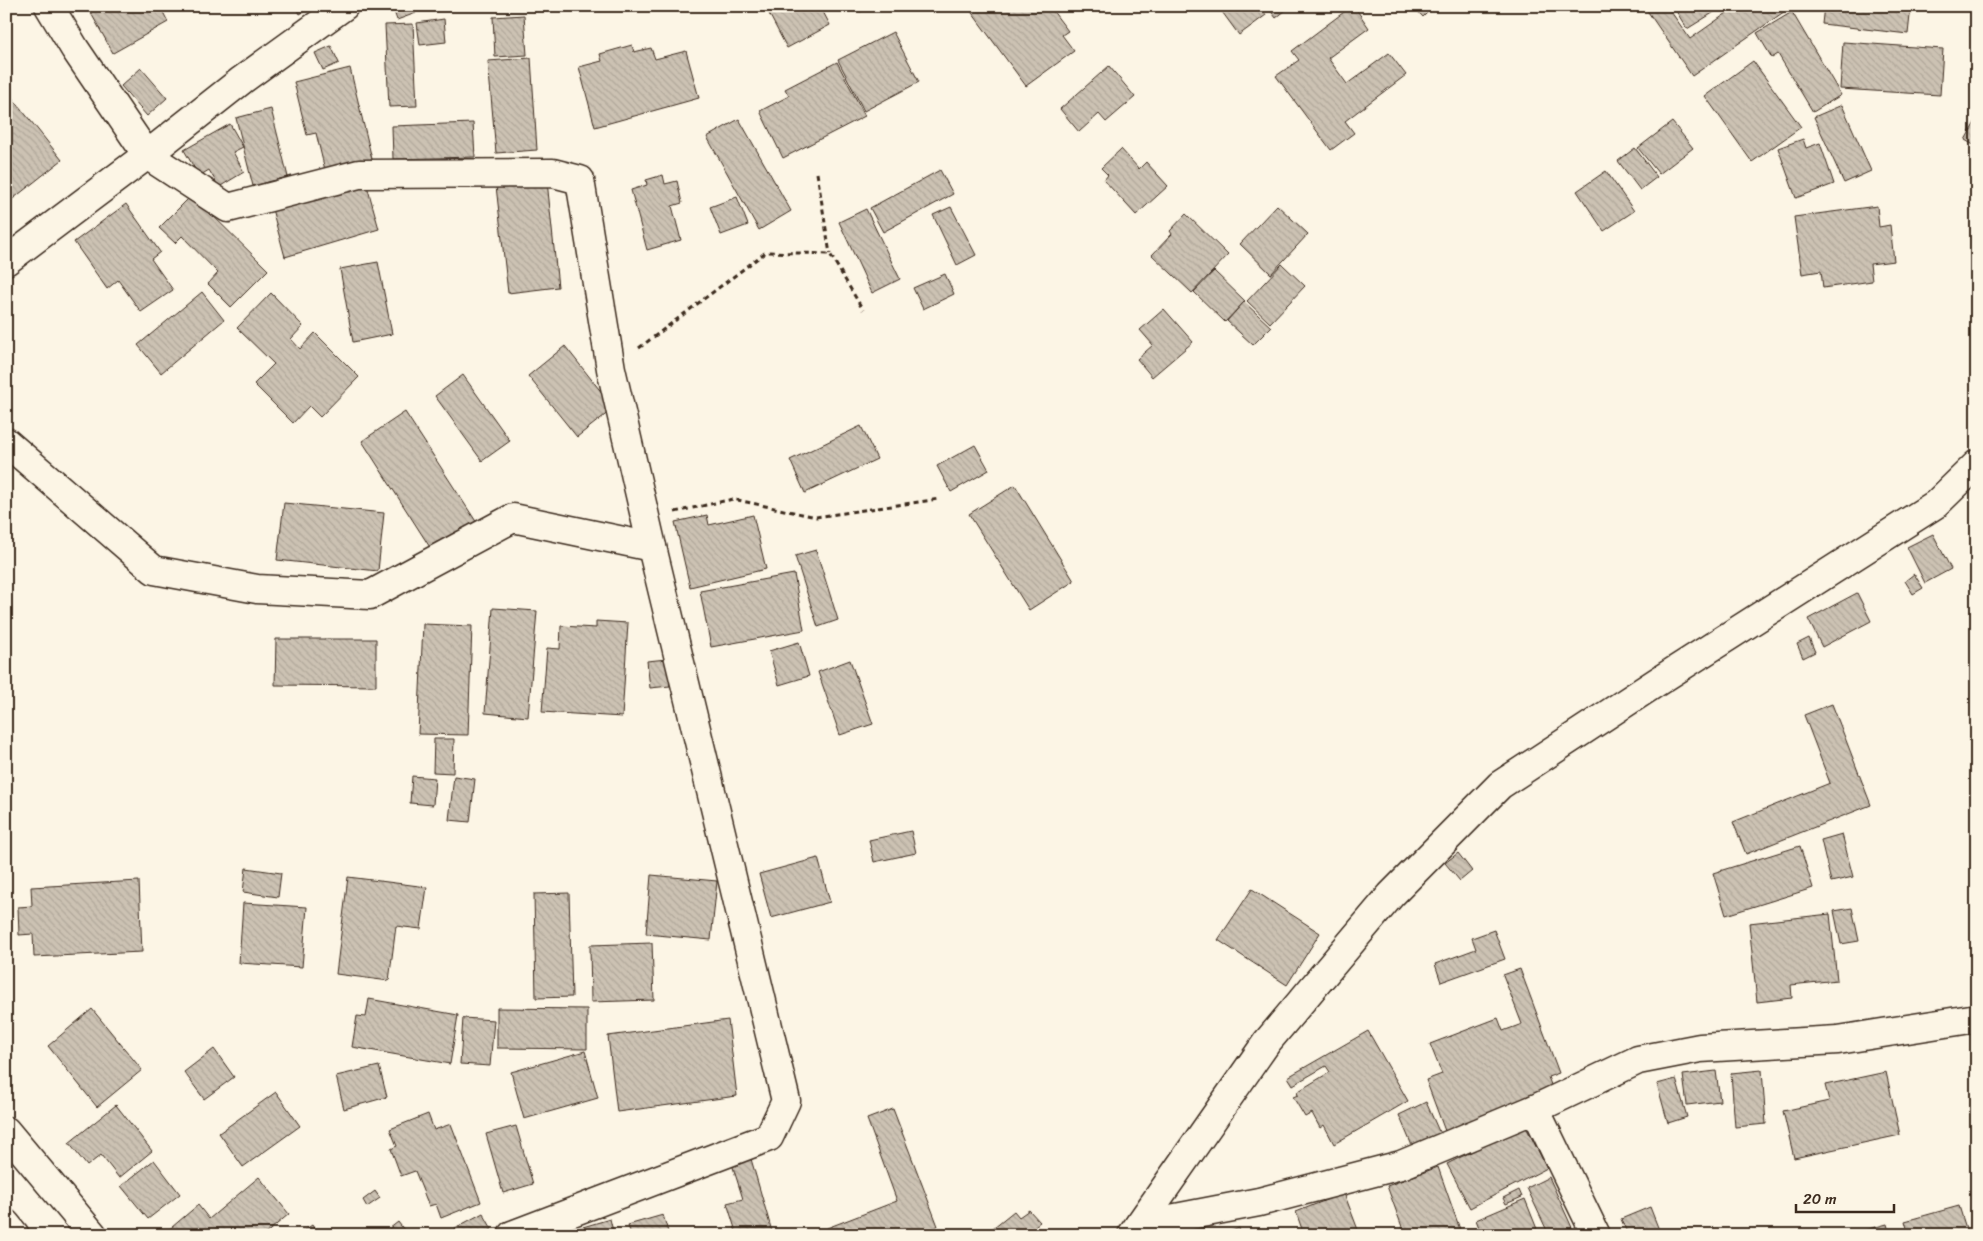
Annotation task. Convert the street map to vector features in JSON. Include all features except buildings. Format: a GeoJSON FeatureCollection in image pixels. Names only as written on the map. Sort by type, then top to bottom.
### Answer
{"type":"FeatureCollection","features":[{"type":"Feature","properties":{"kind":"street"},"geometry":{"type":"LineString","coordinates":[[48,6],[148,156],[228,208],[359,174],[552,172],[580,180],[611,369],[786,1102],[769,1137],[512,1235]]}},
{"type":"Feature","properties":{"kind":"street"},"geometry":{"type":"LineString","coordinates":[[6,261],[148,156],[242,80],[344,6]]}},
{"type":"Feature","properties":{"kind":"street"},"geometry":{"type":"LineString","coordinates":[[6,442],[154,570],[257,589],[370,595],[513,518],[652,547]]}},
{"type":"Feature","properties":{"kind":"street"},"geometry":{"type":"LineString","coordinates":[[1136,1230],[1267,1042],[1391,895],[1500,785],[1657,682],[1936,504],[1977,464]]}},
{"type":"Feature","properties":{"kind":"street"},"geometry":{"type":"LineString","coordinates":[[1136,1230],[1259,1202],[1401,1165],[1535,1109],[1638,1060],[1700,1048],[1838,1040],[1977,1018]]}},
{"type":"Feature","properties":{"kind":"street"},"geometry":{"type":"LineString","coordinates":[[1535,1109],[1596,1235]]}},
{"type":"Feature","properties":{"kind":"street"},"geometry":{"type":"LineString","coordinates":[[6,1131],[93,1235]]}},
{"type":"Feature","properties":{"kind":"street"},"geometry":{"type":"LineString","coordinates":[[6,1224],[15,1235]]}},
{"type":"Feature","properties":{"kind":"path"},"geometry":{"type":"LineString","coordinates":[[817,173],[830,254],[863,310]]}},
{"type":"Feature","properties":{"kind":"path"},"geometry":{"type":"LineString","coordinates":[[611,369],[766,252],[830,254]]}},
{"type":"Feature","properties":{"kind":"path"},"geometry":{"type":"LineString","coordinates":[[652,547],[671,513],[732,498],[816,517],[939,499]]}}]}
